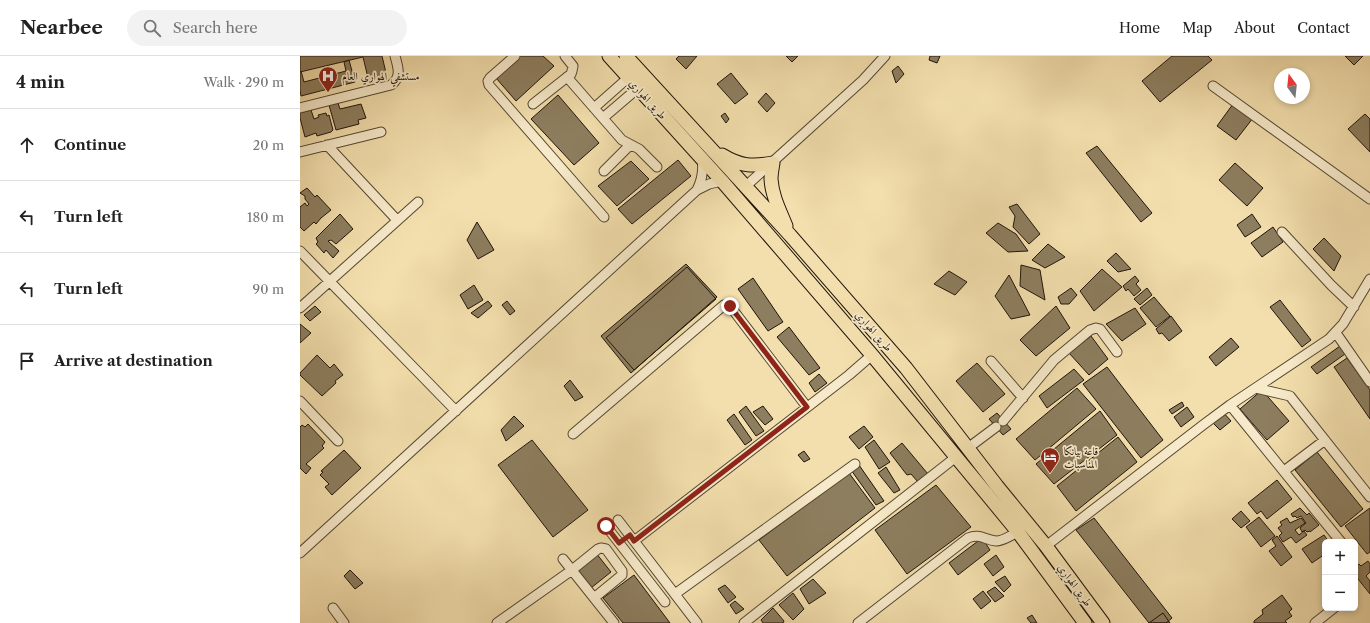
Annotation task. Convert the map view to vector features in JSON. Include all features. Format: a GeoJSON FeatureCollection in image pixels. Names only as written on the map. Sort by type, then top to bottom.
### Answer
{"type":"FeatureCollection","features":[{"type":"Feature","properties":{"kind":"highway","name":"طريق الهواري"},"geometry":{"type":"LineString","coordinates":[[609,56],[722,181],[872,355],[1018,532],[1085,623]]}},
{"type":"Feature","properties":{"kind":"highway","name":"طريق الهواري"},"geometry":{"type":"LineString","coordinates":[[626,56],[790,235],[906,368],[997,486],[1046,546],[1103,623]]}},
{"type":"Feature","properties":{"kind":"highway"},"geometry":{"type":"LineString","coordinates":[[710,147],[727,158],[742,164],[759,166],[773,163],[771,179],[774,194],[790,235]]}},
{"type":"Feature","properties":{"kind":"highway"},"geometry":{"type":"LineString","coordinates":[[987,495],[997,486]]}},
{"type":"Feature","properties":{"kind":"street"},"geometry":{"type":"LineString","coordinates":[[300,108],[391,85],[397,80],[399,74],[395,56]]}},
{"type":"Feature","properties":{"kind":"street"},"geometry":{"type":"LineString","coordinates":[[514,56],[490,78],[488,82],[489,85],[604,217]]}},
{"type":"Feature","properties":{"kind":"street"},"geometry":{"type":"LineString","coordinates":[[533,104],[571,74],[573,69],[572,64],[565,56]]}},
{"type":"Feature","properties":{"kind":"street"},"geometry":{"type":"LineString","coordinates":[[746,186],[863,80],[885,56]]}},
{"type":"Feature","properties":{"kind":"street"},"geometry":{"type":"LineString","coordinates":[[567,77],[622,140],[639,149],[657,167]]}},
{"type":"Feature","properties":{"kind":"street"},"geometry":{"type":"LineString","coordinates":[[594,108],[628,77]]}},
{"type":"Feature","properties":{"kind":"street"},"geometry":{"type":"LineString","coordinates":[[1213,86],[1370,199]]}},
{"type":"Feature","properties":{"kind":"street"},"geometry":{"type":"LineString","coordinates":[[603,118],[638,88]]}},
{"type":"Feature","properties":{"kind":"street"},"geometry":{"type":"LineString","coordinates":[[300,152],[381,132]]}},
{"type":"Feature","properties":{"kind":"street"},"geometry":{"type":"LineString","coordinates":[[327,145],[397,220]]}},
{"type":"Feature","properties":{"kind":"street"},"geometry":{"type":"LineString","coordinates":[[604,171],[630,145]]}},
{"type":"Feature","properties":{"kind":"street"},"geometry":{"type":"LineString","coordinates":[[697,190],[702,178],[702,159]]}},
{"type":"Feature","properties":{"kind":"street"},"geometry":{"type":"LineString","coordinates":[[300,553],[697,190],[709,184],[722,181]]}},
{"type":"Feature","properties":{"kind":"street"},"geometry":{"type":"LineString","coordinates":[[300,308],[418,202]]}},
{"type":"Feature","properties":{"kind":"street"},"geometry":{"type":"LineString","coordinates":[[1282,232],[1331,285],[1354,307]]}},
{"type":"Feature","properties":{"kind":"street"},"geometry":{"type":"LineString","coordinates":[[300,251],[456,411]]}},
{"type":"Feature","properties":{"kind":"street"},"geometry":{"type":"LineString","coordinates":[[1046,546],[1230,405],[1329,339],[1343,324],[1370,279]]}},
{"type":"Feature","properties":{"kind":"street"},"geometry":{"type":"LineString","coordinates":[[573,434],[724,305],[730,306],[807,407]]}},
{"type":"Feature","properties":{"kind":"street"},"geometry":{"type":"LineString","coordinates":[[1003,421],[1054,360],[1090,330],[1096,328],[1100,329],[1117,352]]}},
{"type":"Feature","properties":{"kind":"street"},"geometry":{"type":"LineString","coordinates":[[1336,333],[1370,382]]}},
{"type":"Feature","properties":{"kind":"street"},"geometry":{"type":"LineString","coordinates":[[607,552],[619,543],[632,538],[807,407],[872,355]]}},
{"type":"Feature","properties":{"kind":"street"},"geometry":{"type":"LineString","coordinates":[[991,360],[1023,398]]}},
{"type":"Feature","properties":{"kind":"street"},"geometry":{"type":"LineString","coordinates":[[1256,388],[1290,396],[1370,497]]}},
{"type":"Feature","properties":{"kind":"street"},"geometry":{"type":"LineString","coordinates":[[300,401],[338,441]]}},
{"type":"Feature","properties":{"kind":"street"},"geometry":{"type":"LineString","coordinates":[[1230,405],[1339,539]]}},
{"type":"Feature","properties":{"kind":"street"},"geometry":{"type":"LineString","coordinates":[[968,448],[996,427]]}},
{"type":"Feature","properties":{"kind":"street"},"geometry":{"type":"LineString","coordinates":[[1284,471],[1325,440]]}},
{"type":"Feature","properties":{"kind":"street"},"geometry":{"type":"LineString","coordinates":[[744,623],[956,457]]}},
{"type":"Feature","properties":{"kind":"street"},"geometry":{"type":"LineString","coordinates":[[675,594],[855,464]]}},
{"type":"Feature","properties":{"kind":"street"},"geometry":{"type":"LineString","coordinates":[[618,520],[697,623]]}},
{"type":"Feature","properties":{"kind":"street"},"geometry":{"type":"LineString","coordinates":[[606,526],[665,602]]}},
{"type":"Feature","properties":{"kind":"street"},"geometry":{"type":"LineString","coordinates":[[858,623],[968,538],[977,536],[996,541],[1018,532]]}},
{"type":"Feature","properties":{"kind":"street"},"geometry":{"type":"LineString","coordinates":[[497,623],[572,570],[598,549],[603,548],[622,571],[621,576],[594,598]]}},
{"type":"Feature","properties":{"kind":"street"},"geometry":{"type":"LineString","coordinates":[[618,565],[640,548]]}},
{"type":"Feature","properties":{"kind":"street"},"geometry":{"type":"LineString","coordinates":[[563,559],[614,623]]}},
{"type":"Feature","properties":{"kind":"street"},"geometry":{"type":"LineString","coordinates":[[333,608],[344,623]]}},
{"type":"Feature","properties":{"kind":"street"},"geometry":{"type":"LineString","coordinates":[[1315,623],[1330,611]]}},
{"type":"Feature","properties":{"kind":"building"},"geometry":{"type":"Polygon","coordinates":[[[300,56],[382,56],[387,77],[369,82],[363,57],[300,72],[300,56]]]}},
{"type":"Feature","properties":{"kind":"building"},"geometry":{"type":"Polygon","coordinates":[[[519,56],[543,56],[554,66],[516,101],[496,78],[519,56]]]}},
{"type":"Feature","properties":{"kind":"building"},"geometry":{"type":"Polygon","coordinates":[[[679,56],[697,56],[686,69],[676,59],[679,56]]]}},
{"type":"Feature","properties":{"kind":"building"},"geometry":{"type":"Polygon","coordinates":[[[786,56],[798,56],[792,62],[786,56]]]}},
{"type":"Feature","properties":{"kind":"building"},"geometry":{"type":"Polygon","coordinates":[[[930,56],[940,56],[937,63],[929,60],[930,56]]]}},
{"type":"Feature","properties":{"kind":"building"},"geometry":{"type":"Polygon","coordinates":[[[1172,56],[1208,56],[1212,60],[1160,102],[1142,81],[1172,56]]]}},
{"type":"Feature","properties":{"kind":"building"},"geometry":{"type":"Polygon","coordinates":[[[1345,56],[1363,56],[1354,65],[1345,56]]]}},
{"type":"Feature","properties":{"kind":"building"},"geometry":{"type":"Polygon","coordinates":[[[349,60],[355,82],[301,96],[301,71],[304,82],[346,71],[344,62],[349,60]]]}},
{"type":"Feature","properties":{"kind":"building"},"geometry":{"type":"Polygon","coordinates":[[[898,66],[904,74],[896,83],[892,71],[898,66]]]}},
{"type":"Feature","properties":{"kind":"building"},"geometry":{"type":"Polygon","coordinates":[[[731,73],[748,94],[735,104],[717,84],[731,73]]]}},
{"type":"Feature","properties":{"kind":"building"},"geometry":{"type":"Polygon","coordinates":[[[766,93],[775,103],[767,112],[758,102],[766,93]]]}},
{"type":"Feature","properties":{"kind":"building"},"geometry":{"type":"Polygon","coordinates":[[[558,95],[599,143],[574,165],[531,119],[558,95]]]}},
{"type":"Feature","properties":{"kind":"building"},"geometry":{"type":"Polygon","coordinates":[[[338,103],[340,109],[361,104],[366,118],[358,120],[359,124],[336,130],[329,105],[338,103]]]}},
{"type":"Feature","properties":{"kind":"building"},"geometry":{"type":"Polygon","coordinates":[[[1233,104],[1253,118],[1236,140],[1217,126],[1233,104]]]}},
{"type":"Feature","properties":{"kind":"building"},"geometry":{"type":"Polygon","coordinates":[[[311,110],[314,119],[319,117],[318,115],[326,113],[327,116],[329,115],[333,130],[331,132],[317,136],[316,133],[305,137],[300,113],[311,110]]]}},
{"type":"Feature","properties":{"kind":"building"},"geometry":{"type":"Polygon","coordinates":[[[725,113],[729,119],[726,123],[721,116],[725,113]]]}},
{"type":"Feature","properties":{"kind":"building"},"geometry":{"type":"Polygon","coordinates":[[[1365,114],[1370,119],[1370,152],[1348,129],[1365,114]]]}},
{"type":"Feature","properties":{"kind":"building"},"geometry":{"type":"Polygon","coordinates":[[[1097,146],[1152,213],[1141,222],[1086,153],[1097,146]]]}},
{"type":"Feature","properties":{"kind":"building"},"geometry":{"type":"Polygon","coordinates":[[[678,160],[691,176],[632,224],[618,209],[678,160]]]}},
{"type":"Feature","properties":{"kind":"building"},"geometry":{"type":"Polygon","coordinates":[[[631,161],[649,179],[617,206],[598,186],[631,161]]]}},
{"type":"Feature","properties":{"kind":"building"},"geometry":{"type":"Polygon","coordinates":[[[1235,163],[1263,188],[1247,206],[1219,180],[1235,163]]]}},
{"type":"Feature","properties":{"kind":"building"},"geometry":{"type":"Polygon","coordinates":[[[307,188],[315,197],[317,195],[331,210],[316,224],[314,222],[304,231],[300,227],[300,207],[305,203],[307,206],[309,204],[305,199],[305,196],[300,193],[307,188]]]}},
{"type":"Feature","properties":{"kind":"building"},"geometry":{"type":"Polygon","coordinates":[[[1017,204],[1040,234],[1029,244],[1013,227],[1015,216],[1009,207],[1017,204]]]}},
{"type":"Feature","properties":{"kind":"building"},"geometry":{"type":"Polygon","coordinates":[[[340,214],[353,229],[336,244],[331,240],[328,241],[339,251],[333,258],[326,250],[324,253],[316,244],[318,242],[316,238],[340,214]]]}},
{"type":"Feature","properties":{"kind":"building"},"geometry":{"type":"Polygon","coordinates":[[[1252,214],[1261,227],[1245,237],[1237,225],[1252,214]]]}},
{"type":"Feature","properties":{"kind":"building"},"geometry":{"type":"Polygon","coordinates":[[[477,222],[494,250],[478,259],[467,240],[477,222]]]}},
{"type":"Feature","properties":{"kind":"building"},"geometry":{"type":"Polygon","coordinates":[[[998,223],[1016,234],[1028,251],[1008,252],[986,233],[998,223]]]}},
{"type":"Feature","properties":{"kind":"building"},"geometry":{"type":"Polygon","coordinates":[[[1273,227],[1283,242],[1262,257],[1251,243],[1273,227]]]}},
{"type":"Feature","properties":{"kind":"building"},"geometry":{"type":"Polygon","coordinates":[[[1324,238],[1341,256],[1334,271],[1313,249],[1324,238]]]}},
{"type":"Feature","properties":{"kind":"building"},"geometry":{"type":"Polygon","coordinates":[[[1048,244],[1065,257],[1045,268],[1032,260],[1048,244]]]}},
{"type":"Feature","properties":{"kind":"building"},"geometry":{"type":"Polygon","coordinates":[[[1116,253],[1131,269],[1118,272],[1107,261],[1116,253]]]}},
{"type":"Feature","properties":{"kind":"building"},"geometry":{"type":"Polygon","coordinates":[[[686,264],[717,297],[631,373],[601,336],[686,264]]]}},
{"type":"Feature","properties":{"kind":"building"},"geometry":{"type":"Polygon","coordinates":[[[1021,265],[1040,270],[1045,300],[1020,286],[1021,265]]]}},
{"type":"Feature","properties":{"kind":"building"},"geometry":{"type":"Polygon","coordinates":[[[687,267],[716,299],[634,370],[606,338],[687,267]]]}},
{"type":"Feature","properties":{"kind":"building"},"geometry":{"type":"Polygon","coordinates":[[[1102,269],[1122,287],[1094,311],[1080,291],[1102,269]]]}},
{"type":"Feature","properties":{"kind":"building"},"geometry":{"type":"Polygon","coordinates":[[[949,271],[967,282],[955,295],[934,284],[949,271]]]}},
{"type":"Feature","properties":{"kind":"building"},"geometry":{"type":"Polygon","coordinates":[[[1009,275],[1030,315],[1011,319],[995,296],[1009,275]]]}},
{"type":"Feature","properties":{"kind":"building"},"geometry":{"type":"Polygon","coordinates":[[[1135,276],[1139,281],[1136,284],[1141,290],[1134,296],[1128,289],[1126,291],[1123,286],[1135,276]]]}},
{"type":"Feature","properties":{"kind":"building"},"geometry":{"type":"Polygon","coordinates":[[[753,278],[783,322],[768,331],[738,289],[753,278]]]}},
{"type":"Feature","properties":{"kind":"building"},"geometry":{"type":"Polygon","coordinates":[[[474,285],[483,300],[468,309],[460,295],[474,285]]]}},
{"type":"Feature","properties":{"kind":"building"},"geometry":{"type":"Polygon","coordinates":[[[1071,288],[1077,295],[1069,304],[1061,304],[1058,297],[1071,288]]]}},
{"type":"Feature","properties":{"kind":"building"},"geometry":{"type":"Polygon","coordinates":[[[1147,288],[1152,295],[1140,305],[1134,299],[1147,288]]]}},
{"type":"Feature","properties":{"kind":"building"},"geometry":{"type":"Polygon","coordinates":[[[1154,297],[1170,316],[1156,327],[1140,308],[1154,297]]]}},
{"type":"Feature","properties":{"kind":"building"},"geometry":{"type":"Polygon","coordinates":[[[1280,300],[1311,340],[1302,347],[1270,307],[1280,300]]]}},
{"type":"Feature","properties":{"kind":"building"},"geometry":{"type":"Polygon","coordinates":[[[488,301],[492,306],[478,318],[471,313],[488,301]]]}},
{"type":"Feature","properties":{"kind":"building"},"geometry":{"type":"Polygon","coordinates":[[[507,301],[515,311],[510,315],[502,305],[507,301]]]}},
{"type":"Feature","properties":{"kind":"building"},"geometry":{"type":"Polygon","coordinates":[[[315,306],[321,312],[310,321],[304,315],[315,306]]]}},
{"type":"Feature","properties":{"kind":"building"},"geometry":{"type":"Polygon","coordinates":[[[1056,306],[1070,328],[1036,356],[1020,340],[1056,306]]]}},
{"type":"Feature","properties":{"kind":"building"},"geometry":{"type":"Polygon","coordinates":[[[1135,308],[1146,324],[1122,341],[1106,324],[1135,308]]]}},
{"type":"Feature","properties":{"kind":"building"},"geometry":{"type":"Polygon","coordinates":[[[1171,316],[1182,331],[1169,341],[1162,333],[1159,334],[1156,329],[1171,316]]]}},
{"type":"Feature","properties":{"kind":"building"},"geometry":{"type":"Polygon","coordinates":[[[300,324],[311,333],[300,343],[300,324]]]}},
{"type":"Feature","properties":{"kind":"building"},"geometry":{"type":"Polygon","coordinates":[[[789,327],[820,368],[809,375],[777,337],[789,327]]]}},
{"type":"Feature","properties":{"kind":"building"},"geometry":{"type":"Polygon","coordinates":[[[1091,336],[1108,359],[1089,375],[1069,353],[1091,336]]]}},
{"type":"Feature","properties":{"kind":"building"},"geometry":{"type":"Polygon","coordinates":[[[1231,338],[1239,347],[1216,366],[1209,357],[1231,338]]]}},
{"type":"Feature","properties":{"kind":"building"},"geometry":{"type":"Polygon","coordinates":[[[1340,346],[1345,354],[1317,374],[1311,367],[1340,346]]]}},
{"type":"Feature","properties":{"kind":"building"},"geometry":{"type":"Polygon","coordinates":[[[317,355],[330,368],[334,364],[343,375],[335,381],[336,383],[322,396],[300,375],[300,373],[317,355]]]}},
{"type":"Feature","properties":{"kind":"building"},"geometry":{"type":"Polygon","coordinates":[[[1347,358],[1370,390],[1370,419],[1334,367],[1347,358]]]}},
{"type":"Feature","properties":{"kind":"building"},"geometry":{"type":"Polygon","coordinates":[[[977,363],[1005,394],[983,412],[956,381],[977,363]]]}},
{"type":"Feature","properties":{"kind":"building"},"geometry":{"type":"Polygon","coordinates":[[[1107,367],[1163,440],[1141,458],[1083,384],[1107,367]]]}},
{"type":"Feature","properties":{"kind":"building"},"geometry":{"type":"Polygon","coordinates":[[[1074,369],[1084,380],[1047,408],[1039,396],[1074,369]]]}},
{"type":"Feature","properties":{"kind":"building"},"geometry":{"type":"Polygon","coordinates":[[[819,374],[827,383],[815,392],[809,383],[819,374]]]}},
{"type":"Feature","properties":{"kind":"building"},"geometry":{"type":"Polygon","coordinates":[[[570,380],[583,397],[575,401],[564,386],[570,380]]]}},
{"type":"Feature","properties":{"kind":"building"},"geometry":{"type":"Polygon","coordinates":[[[1077,388],[1096,409],[1035,460],[1016,439],[1077,388]]]}},
{"type":"Feature","properties":{"kind":"building"},"geometry":{"type":"Polygon","coordinates":[[[1262,390],[1289,421],[1267,440],[1240,409],[1262,390]]]}},
{"type":"Feature","properties":{"kind":"building"},"geometry":{"type":"Polygon","coordinates":[[[1182,402],[1184,406],[1172,414],[1169,410],[1182,402]]]}},
{"type":"Feature","properties":{"kind":"building"},"geometry":{"type":"Polygon","coordinates":[[[746,406],[764,431],[756,436],[739,412],[746,406]]]}},
{"type":"Feature","properties":{"kind":"building"},"geometry":{"type":"Polygon","coordinates":[[[763,406],[773,419],[765,425],[753,412],[763,406]]]}},
{"type":"Feature","properties":{"kind":"building"},"geometry":{"type":"Polygon","coordinates":[[[1187,407],[1194,417],[1181,427],[1174,417],[1187,407]]]}},
{"type":"Feature","properties":{"kind":"building"},"geometry":{"type":"Polygon","coordinates":[[[1100,411],[1117,435],[1054,484],[1036,464],[1100,411]]]}},
{"type":"Feature","properties":{"kind":"building"},"geometry":{"type":"Polygon","coordinates":[[[1222,411],[1231,421],[1220,430],[1211,421],[1222,411]]]}},
{"type":"Feature","properties":{"kind":"building"},"geometry":{"type":"Polygon","coordinates":[[[997,413],[1011,429],[1003,435],[989,419],[997,413]]]}},
{"type":"Feature","properties":{"kind":"building"},"geometry":{"type":"Polygon","coordinates":[[[734,414],[752,440],[745,445],[727,420],[734,414]]]}},
{"type":"Feature","properties":{"kind":"building"},"geometry":{"type":"Polygon","coordinates":[[[514,416],[524,426],[506,441],[501,430],[514,416]]]}},
{"type":"Feature","properties":{"kind":"building"},"geometry":{"type":"Polygon","coordinates":[[[308,424],[325,442],[322,446],[324,448],[306,464],[311,468],[306,474],[300,468],[300,427],[302,425],[305,427],[308,424]]]}},
{"type":"Feature","properties":{"kind":"building"},"geometry":{"type":"Polygon","coordinates":[[[864,426],[873,437],[859,449],[849,437],[864,426]]]}},
{"type":"Feature","properties":{"kind":"building"},"geometry":{"type":"Polygon","coordinates":[[[1118,437],[1137,462],[1076,511],[1057,486],[1118,437]]]}},
{"type":"Feature","properties":{"kind":"building"},"geometry":{"type":"Polygon","coordinates":[[[532,440],[588,510],[553,537],[498,465],[532,440]]]}},
{"type":"Feature","properties":{"kind":"building"},"geometry":{"type":"Polygon","coordinates":[[[874,440],[890,462],[879,469],[865,447],[874,440]]]}},
{"type":"Feature","properties":{"kind":"building"},"geometry":{"type":"Polygon","coordinates":[[[902,443],[928,474],[918,482],[911,474],[907,475],[890,453],[902,443]]]}},
{"type":"Feature","properties":{"kind":"building"},"geometry":{"type":"Polygon","coordinates":[[[344,450],[361,468],[332,495],[325,487],[329,484],[320,475],[323,472],[321,471],[344,450]]]}},
{"type":"Feature","properties":{"kind":"building"},"geometry":{"type":"Polygon","coordinates":[[[804,451],[810,459],[804,462],[798,455],[804,451]]]}},
{"type":"Feature","properties":{"kind":"building"},"geometry":{"type":"Polygon","coordinates":[[[1317,452],[1363,509],[1341,527],[1295,470],[1317,452]]]}},
{"type":"Feature","properties":{"kind":"building"},"geometry":{"type":"Polygon","coordinates":[[[859,465],[884,501],[876,505],[851,470],[859,465]]]}},
{"type":"Feature","properties":{"kind":"building"},"geometry":{"type":"Polygon","coordinates":[[[886,467],[900,490],[894,493],[878,473],[886,467]]]}},
{"type":"Feature","properties":{"kind":"building"},"geometry":{"type":"Polygon","coordinates":[[[849,473],[875,508],[787,576],[759,540],[849,473]]]}},
{"type":"Feature","properties":{"kind":"building"},"geometry":{"type":"Polygon","coordinates":[[[1277,480],[1292,499],[1267,519],[1261,511],[1257,514],[1248,503],[1277,480]]]}},
{"type":"Feature","properties":{"kind":"building"},"geometry":{"type":"Polygon","coordinates":[[[936,485],[971,527],[907,574],[875,530],[936,485]]]}},
{"type":"Feature","properties":{"kind":"building"},"geometry":{"type":"Polygon","coordinates":[[[1300,508],[1307,515],[1309,513],[1319,525],[1310,532],[1305,530],[1302,532],[1300,528],[1306,523],[1301,516],[1297,518],[1295,516],[1293,517],[1291,514],[1300,508]]]}},
{"type":"Feature","properties":{"kind":"building"},"geometry":{"type":"Polygon","coordinates":[[[1370,508],[1370,552],[1367,554],[1358,543],[1358,539],[1355,539],[1345,526],[1370,508]]]}},
{"type":"Feature","properties":{"kind":"building"},"geometry":{"type":"Polygon","coordinates":[[[1241,511],[1250,521],[1241,528],[1232,519],[1241,511]]]}},
{"type":"Feature","properties":{"kind":"building"},"geometry":{"type":"Polygon","coordinates":[[[1259,517],[1275,536],[1261,547],[1246,527],[1259,517]]]}},
{"type":"Feature","properties":{"kind":"building"},"geometry":{"type":"Polygon","coordinates":[[[1094,518],[1172,618],[1166,623],[1149,623],[1076,530],[1094,518]]]}},
{"type":"Feature","properties":{"kind":"building"},"geometry":{"type":"Polygon","coordinates":[[[1287,518],[1290,523],[1301,518],[1305,523],[1295,530],[1299,535],[1304,531],[1307,535],[1296,543],[1291,537],[1283,542],[1279,536],[1282,533],[1278,528],[1282,525],[1280,522],[1287,518]]]}},
{"type":"Feature","properties":{"kind":"building"},"geometry":{"type":"Polygon","coordinates":[[[1324,535],[1327,539],[1322,539],[1322,556],[1312,563],[1302,549],[1324,535]]]}},
{"type":"Feature","properties":{"kind":"building"},"geometry":{"type":"Polygon","coordinates":[[[1277,536],[1292,557],[1281,566],[1269,551],[1276,546],[1272,540],[1277,536]]]}},
{"type":"Feature","properties":{"kind":"building"},"geometry":{"type":"Polygon","coordinates":[[[982,538],[990,550],[958,575],[949,563],[982,538]]]}},
{"type":"Feature","properties":{"kind":"building"},"geometry":{"type":"Polygon","coordinates":[[[596,553],[611,572],[591,588],[577,570],[596,553]]]}},
{"type":"Feature","properties":{"kind":"building"},"geometry":{"type":"Polygon","coordinates":[[[996,555],[1004,567],[993,576],[984,564],[996,555]]]}},
{"type":"Feature","properties":{"kind":"building"},"geometry":{"type":"Polygon","coordinates":[[[1368,561],[1370,564],[1370,572],[1366,576],[1370,581],[1370,594],[1358,579],[1358,565],[1359,564],[1361,566],[1368,561]]]}},
{"type":"Feature","properties":{"kind":"building"},"geometry":{"type":"Polygon","coordinates":[[[350,570],[363,583],[355,589],[344,576],[350,570]]]}},
{"type":"Feature","properties":{"kind":"building"},"geometry":{"type":"Polygon","coordinates":[[[634,575],[670,623],[623,623],[603,598],[634,575]]]}},
{"type":"Feature","properties":{"kind":"building"},"geometry":{"type":"Polygon","coordinates":[[[1005,576],[1011,585],[1004,592],[995,582],[1005,576]]]}},
{"type":"Feature","properties":{"kind":"building"},"geometry":{"type":"Polygon","coordinates":[[[813,579],[826,593],[809,604],[800,589],[813,579]]]}},
{"type":"Feature","properties":{"kind":"building"},"geometry":{"type":"Polygon","coordinates":[[[725,585],[736,597],[728,603],[718,589],[725,585]]]}},
{"type":"Feature","properties":{"kind":"building"},"geometry":{"type":"Polygon","coordinates":[[[995,587],[1004,596],[995,602],[987,592],[995,587]]]}},
{"type":"Feature","properties":{"kind":"building"},"geometry":{"type":"Polygon","coordinates":[[[983,591],[991,601],[981,609],[973,599],[983,591]]]}},
{"type":"Feature","properties":{"kind":"building"},"geometry":{"type":"Polygon","coordinates":[[[793,593],[804,609],[793,620],[779,605],[793,593]]]}},
{"type":"Feature","properties":{"kind":"building"},"geometry":{"type":"Polygon","coordinates":[[[1282,595],[1292,609],[1289,612],[1292,616],[1285,621],[1287,623],[1254,623],[1254,621],[1263,614],[1262,610],[1282,595]]]}},
{"type":"Feature","properties":{"kind":"building"},"geometry":{"type":"Polygon","coordinates":[[[735,601],[744,609],[736,614],[730,605],[735,601]]]}},
{"type":"Feature","properties":{"kind":"building"},"geometry":{"type":"Polygon","coordinates":[[[773,608],[784,621],[783,623],[763,623],[761,620],[773,608]]]}},
{"type":"Feature","properties":{"kind":"building"},"geometry":{"type":"Polygon","coordinates":[[[1163,613],[1170,623],[1149,623],[1163,613]]]}},
{"type":"Feature","properties":{"kind":"building"},"geometry":{"type":"Polygon","coordinates":[[[1032,615],[1037,623],[1031,623],[1027,618],[1032,615]]]}},
{"type":"Feature","properties":{"kind":"place","name":"مستشفي الهواري العام"},"geometry":{"type":"Point","coordinates":[328,93]}},
{"type":"Feature","properties":{"kind":"place","name":"قاعة بيانكا المناسبات"},"geometry":{"type":"Point","coordinates":[1050,474]}},
{"type":"Feature","properties":{"kind":"route"},"geometry":{"type":"LineString","coordinates":[[606,526],[619,543],[630,535],[634,541],[807,407],[730,306]]}}]}
